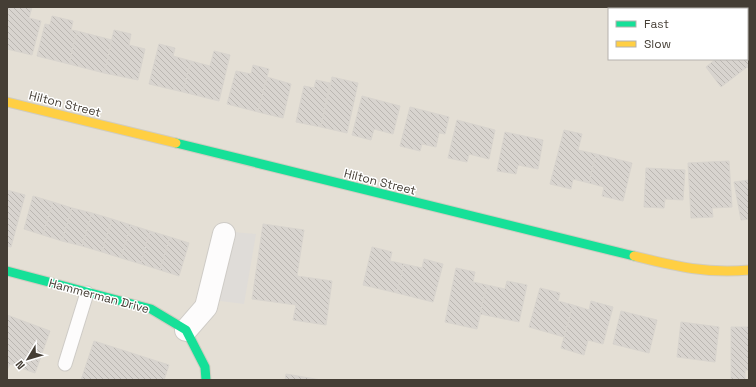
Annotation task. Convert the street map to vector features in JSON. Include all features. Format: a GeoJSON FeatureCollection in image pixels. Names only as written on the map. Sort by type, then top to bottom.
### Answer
{"type":"FeatureCollection","features":[{"type":"Feature","properties":{"kind":"street","name":"Hilton Street"},"geometry":{"type":"LineString","coordinates":[[7,102],[674,266],[702,272],[726,273],[749,270]]}},
{"type":"Feature","properties":{"kind":"street"},"geometry":{"type":"LineString","coordinates":[[206,380],[205,367],[186,330],[206,307],[224,234]]}},
{"type":"Feature","properties":{"kind":"street","name":"Hammerman Drive"},"geometry":{"type":"LineString","coordinates":[[7,271],[151,309],[186,330]]}},
{"type":"Feature","properties":{"kind":"lane"},"geometry":{"type":"LineString","coordinates":[[65,364],[87,293]]}},
{"type":"Feature","properties":{"kind":"shaded area"},"geometry":{"type":"Polygon","coordinates":[[[7,7],[749,7],[749,380],[7,380],[7,7]]]}},
{"type":"Feature","properties":{"kind":"shaded area"},"geometry":{"type":"Polygon","coordinates":[[[233,232],[256,234],[244,304],[220,301],[233,232]]]}},
{"type":"Feature","properties":{"kind":"building"},"geometry":{"type":"Polygon","coordinates":[[[8,7],[32,7],[29,18],[41,21],[32,55],[7,49],[8,7]]]}},
{"type":"Feature","properties":{"kind":"building"},"geometry":{"type":"Polygon","coordinates":[[[688,7],[709,7],[708,8],[688,7]]]}},
{"type":"Feature","properties":{"kind":"building"},"geometry":{"type":"Polygon","coordinates":[[[52,16],[73,21],[71,30],[77,31],[69,64],[37,56],[45,24],[50,25],[52,16]]]}},
{"type":"Feature","properties":{"kind":"building"},"geometry":{"type":"Polygon","coordinates":[[[748,22],[749,69],[747,67],[721,87],[706,67],[715,60],[748,60],[748,22]]]}},
{"type":"Feature","properties":{"kind":"building"},"geometry":{"type":"Polygon","coordinates":[[[114,30],[131,34],[129,45],[145,49],[138,80],[104,73],[114,30]]]}},
{"type":"Feature","properties":{"kind":"building"},"geometry":{"type":"Polygon","coordinates":[[[77,31],[112,40],[104,73],[69,64],[77,31]]]}},
{"type":"Feature","properties":{"kind":"building"},"geometry":{"type":"Polygon","coordinates":[[[159,44],[175,48],[173,56],[191,61],[183,92],[149,84],[159,44]]]}},
{"type":"Feature","properties":{"kind":"building"},"geometry":{"type":"Polygon","coordinates":[[[214,51],[230,55],[219,101],[183,92],[191,61],[210,66],[214,51]]]}},
{"type":"Feature","properties":{"kind":"building"},"geometry":{"type":"Polygon","coordinates":[[[253,65],[269,69],[258,112],[227,104],[236,71],[251,74],[253,65]]]}},
{"type":"Feature","properties":{"kind":"building"},"geometry":{"type":"Polygon","coordinates":[[[267,77],[291,84],[283,118],[258,112],[267,77]]]}},
{"type":"Feature","properties":{"kind":"building"},"geometry":{"type":"Polygon","coordinates":[[[332,77],[358,83],[347,133],[321,127],[332,77]]]}},
{"type":"Feature","properties":{"kind":"building"},"geometry":{"type":"Polygon","coordinates":[[[316,80],[330,83],[321,127],[296,122],[304,86],[314,88],[316,80]]]}},
{"type":"Feature","properties":{"kind":"building"},"geometry":{"type":"Polygon","coordinates":[[[362,96],[400,106],[393,134],[374,129],[371,140],[352,135],[362,96]]]}},
{"type":"Feature","properties":{"kind":"building"},"geometry":{"type":"Polygon","coordinates":[[[410,107],[449,117],[445,134],[439,133],[436,147],[422,144],[420,151],[400,146],[410,107]]]}},
{"type":"Feature","properties":{"kind":"building"},"geometry":{"type":"Polygon","coordinates":[[[457,120],[495,130],[489,159],[469,154],[467,162],[448,158],[457,120]]]}},
{"type":"Feature","properties":{"kind":"building"},"geometry":{"type":"Polygon","coordinates":[[[564,130],[582,134],[578,150],[596,154],[589,183],[573,179],[571,189],[550,184],[564,130]]]}},
{"type":"Feature","properties":{"kind":"building"},"geometry":{"type":"Polygon","coordinates":[[[505,132],[543,140],[538,169],[518,165],[516,174],[497,171],[505,132]]]}},
{"type":"Feature","properties":{"kind":"building"},"geometry":{"type":"Polygon","coordinates":[[[596,154],[632,163],[623,201],[602,196],[604,187],[589,183],[596,154]]]}},
{"type":"Feature","properties":{"kind":"building"},"geometry":{"type":"Polygon","coordinates":[[[729,161],[732,207],[712,208],[713,217],[691,218],[688,163],[729,161]]]}},
{"type":"Feature","properties":{"kind":"building"},"geometry":{"type":"Polygon","coordinates":[[[646,168],[685,170],[683,200],[665,199],[664,208],[644,207],[646,168]]]}},
{"type":"Feature","properties":{"kind":"building"},"geometry":{"type":"Polygon","coordinates":[[[749,180],[749,219],[741,220],[734,182],[749,180]]]}},
{"type":"Feature","properties":{"kind":"building"},"geometry":{"type":"Polygon","coordinates":[[[7,190],[25,195],[11,247],[7,246],[7,190]]]}},
{"type":"Feature","properties":{"kind":"building"},"geometry":{"type":"Polygon","coordinates":[[[33,196],[53,202],[43,235],[24,229],[33,196]]]}},
{"type":"Feature","properties":{"kind":"building"},"geometry":{"type":"Polygon","coordinates":[[[53,202],[72,208],[62,241],[43,235],[53,202]]]}},
{"type":"Feature","properties":{"kind":"building"},"geometry":{"type":"Polygon","coordinates":[[[72,208],[92,213],[82,246],[62,241],[72,208]]]}},
{"type":"Feature","properties":{"kind":"building"},"geometry":{"type":"Polygon","coordinates":[[[92,213],[112,219],[102,252],[82,246],[92,213]]]}},
{"type":"Feature","properties":{"kind":"building"},"geometry":{"type":"Polygon","coordinates":[[[112,219],[131,225],[121,258],[102,252],[112,219]]]}},
{"type":"Feature","properties":{"kind":"building"},"geometry":{"type":"Polygon","coordinates":[[[263,224],[304,230],[297,276],[332,281],[326,325],[293,320],[296,305],[252,299],[263,224]]]}},
{"type":"Feature","properties":{"kind":"building"},"geometry":{"type":"Polygon","coordinates":[[[131,225],[150,231],[141,264],[121,258],[131,225]]]}},
{"type":"Feature","properties":{"kind":"building"},"geometry":{"type":"Polygon","coordinates":[[[150,231],[170,237],[160,270],[141,264],[150,231]]]}},
{"type":"Feature","properties":{"kind":"building"},"geometry":{"type":"Polygon","coordinates":[[[170,237],[189,243],[179,276],[160,270],[170,237]]]}},
{"type":"Feature","properties":{"kind":"building"},"geometry":{"type":"Polygon","coordinates":[[[372,247],[392,252],[390,261],[404,264],[397,293],[363,285],[372,247]]]}},
{"type":"Feature","properties":{"kind":"building"},"geometry":{"type":"Polygon","coordinates":[[[424,259],[443,264],[433,302],[397,293],[404,264],[422,268],[424,259]]]}},
{"type":"Feature","properties":{"kind":"building"},"geometry":{"type":"Polygon","coordinates":[[[456,268],[475,272],[473,282],[487,285],[477,329],[445,322],[456,268]]]}},
{"type":"Feature","properties":{"kind":"building"},"geometry":{"type":"Polygon","coordinates":[[[507,281],[527,285],[519,322],[480,314],[487,285],[505,289],[507,281]]]}},
{"type":"Feature","properties":{"kind":"building"},"geometry":{"type":"Polygon","coordinates":[[[540,288],[560,293],[558,301],[573,305],[564,337],[529,327],[540,288]]]}},
{"type":"Feature","properties":{"kind":"building"},"geometry":{"type":"Polygon","coordinates":[[[591,301],[613,307],[603,344],[588,340],[584,355],[561,348],[573,305],[589,310],[591,301]]]}},
{"type":"Feature","properties":{"kind":"building"},"geometry":{"type":"Polygon","coordinates":[[[621,311],[657,320],[649,353],[613,344],[621,311]]]}},
{"type":"Feature","properties":{"kind":"building"},"geometry":{"type":"Polygon","coordinates":[[[7,315],[50,331],[35,373],[10,364],[7,370],[7,315]]]}},
{"type":"Feature","properties":{"kind":"building"},"geometry":{"type":"Polygon","coordinates":[[[681,322],[719,327],[715,362],[677,357],[681,322]]]}},
{"type":"Feature","properties":{"kind":"building"},"geometry":{"type":"Polygon","coordinates":[[[731,327],[749,327],[749,370],[745,370],[745,380],[731,380],[731,327]]]}},
{"type":"Feature","properties":{"kind":"building"},"geometry":{"type":"Polygon","coordinates":[[[94,341],[169,365],[164,380],[81,380],[94,341]]]}},
{"type":"Feature","properties":{"kind":"building"},"geometry":{"type":"Polygon","coordinates":[[[286,374],[321,380],[285,380],[286,374]]]}},
{"type":"Feature","properties":{"kind":"traffic: fast"},"geometry":{"type":"LineString","coordinates":[[176,143],[634,256]]}},
{"type":"Feature","properties":{"kind":"traffic: fast"},"geometry":{"type":"LineString","coordinates":[[7,271],[151,309],[186,330],[205,367],[206,380]]}},
{"type":"Feature","properties":{"kind":"traffic: slow"},"geometry":{"type":"LineString","coordinates":[[7,102],[176,143]]}},
{"type":"Feature","properties":{"kind":"traffic: slow"},"geometry":{"type":"LineString","coordinates":[[634,256],[677,266],[705,270],[749,270]]}}]}
